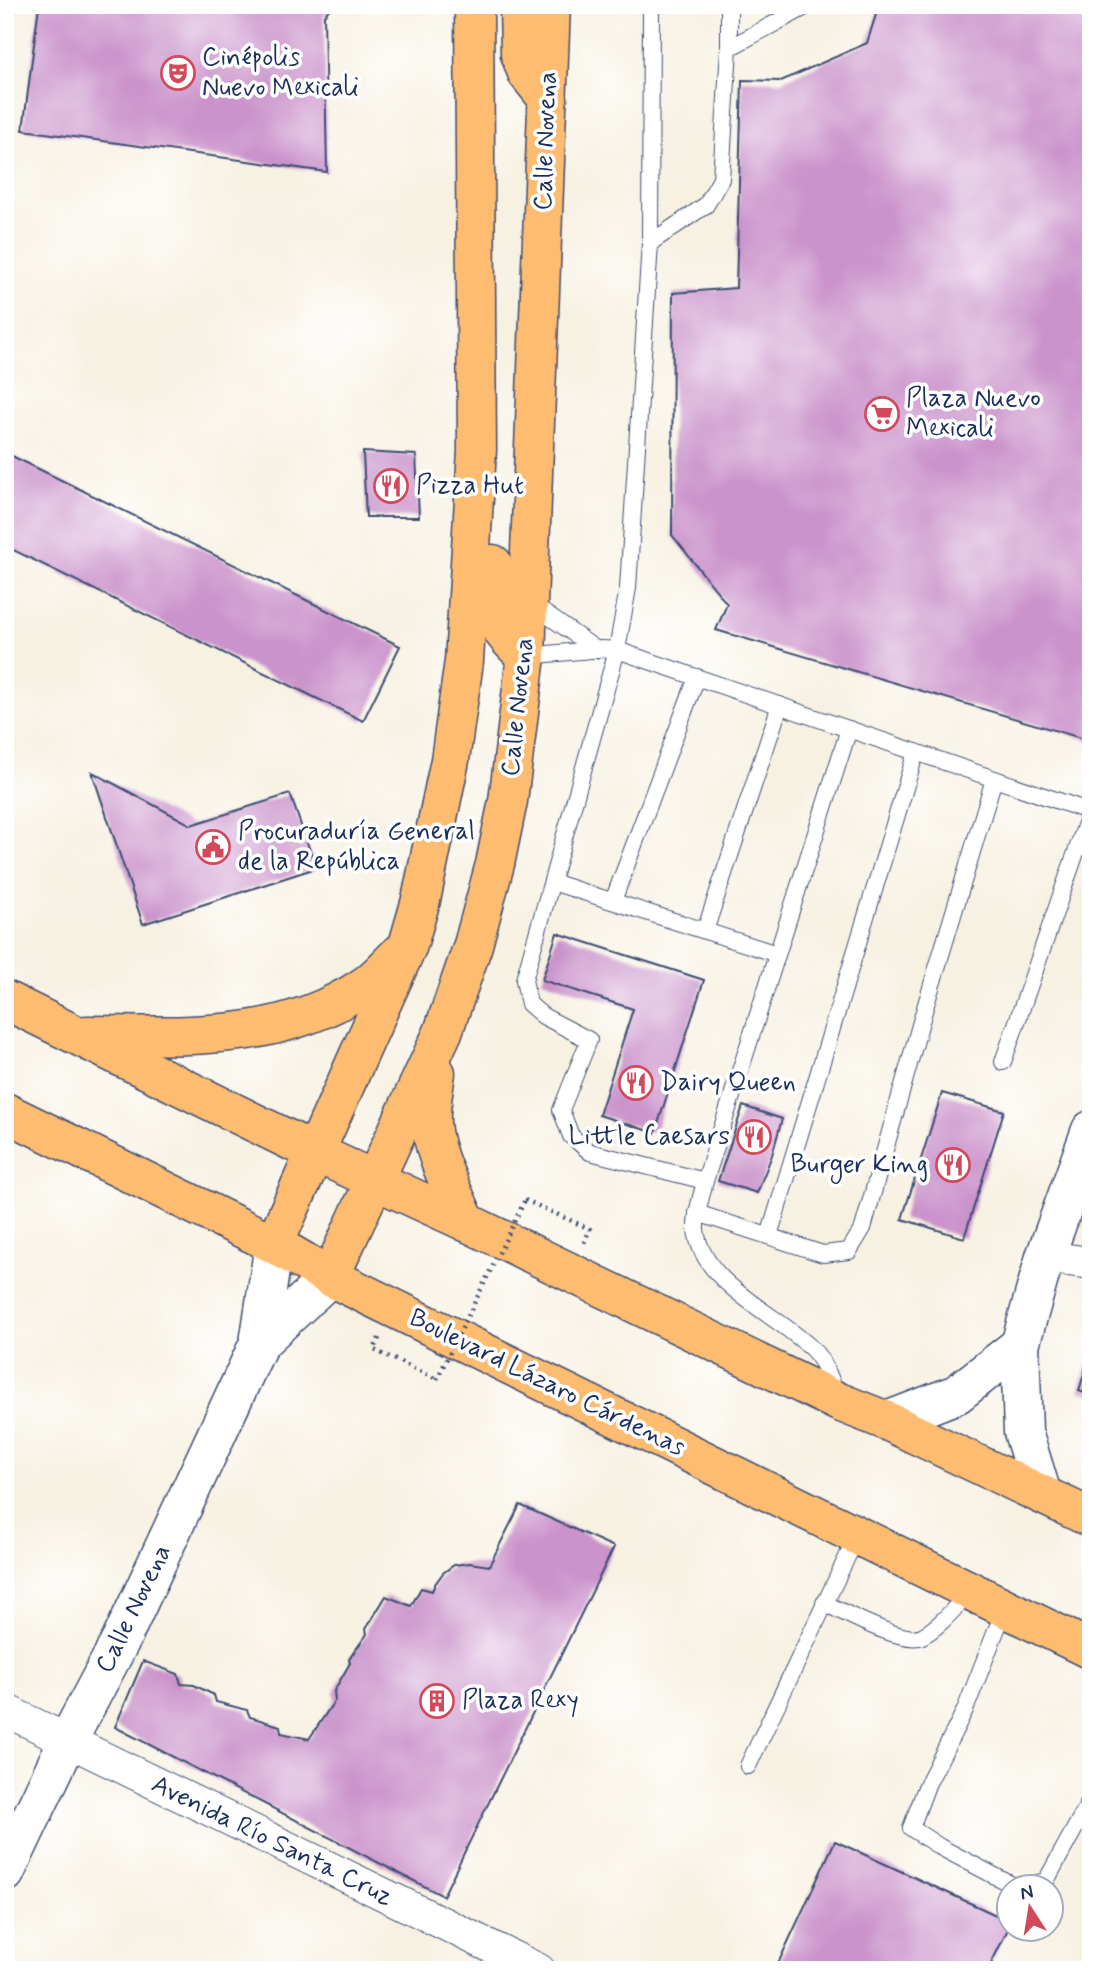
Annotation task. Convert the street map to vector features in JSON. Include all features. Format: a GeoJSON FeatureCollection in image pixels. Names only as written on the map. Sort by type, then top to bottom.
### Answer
{"type":"FeatureCollection","features":[{"type":"Feature","properties":{"kind":"main road","name":"Calle Novena"},"geometry":{"type":"LineString","coordinates":[[274,1244],[408,945],[421,900],[445,786],[464,661],[477,450],[474,5]]}},
{"type":"Feature","properties":{"kind":"main road"},"geometry":{"type":"LineString","coordinates":[[519,5],[520,54],[527,74],[548,99]]}},
{"type":"Feature","properties":{"kind":"main road","name":"Calle Novena"},"geometry":{"type":"LineString","coordinates":[[330,1277],[443,1032],[473,945],[495,864],[508,801],[526,656],[551,5]]}},
{"type":"Feature","properties":{"kind":"main road"},"geometry":{"type":"LineString","coordinates":[[477,450],[488,470],[494,498],[495,620],[506,639],[526,656]]}},
{"type":"Feature","properties":{"kind":"main road"},"geometry":{"type":"LineString","coordinates":[[77,1035],[207,1035],[255,1031],[298,1020],[365,986],[408,945]]}},
{"type":"Feature","properties":{"kind":"main road"},"geometry":{"type":"LineString","coordinates":[[5,1000],[316,1153],[377,1179],[839,1402],[887,1421],[1091,1518]]}},
{"type":"Feature","properties":{"kind":"main road"},"geometry":{"type":"LineString","coordinates":[[443,1032],[431,1103],[431,1124],[437,1151],[466,1222]]}},
{"type":"Feature","properties":{"kind":"main road","name":"Boulevard Lázaro Cárdenas"},"geometry":{"type":"LineString","coordinates":[[5,1112],[274,1244],[330,1277],[1091,1650]]}},
{"type":"Feature","properties":{"kind":"street"},"geometry":{"type":"LineString","coordinates":[[1042,1494],[1023,1432],[1020,1345],[1045,1257],[1091,1130]]}},
{"type":"Feature","properties":{"kind":"street","name":"Calle Novena"},"geometry":{"type":"LineString","coordinates":[[5,1873],[67,1742],[121,1640],[259,1343],[274,1244]]}},
{"type":"Feature","properties":{"kind":"street"},"geometry":{"type":"LineString","coordinates":[[1045,1257],[1091,1264]]}},
{"type":"Feature","properties":{"kind":"street","name":"Calle Novena"},"geometry":{"type":"LineString","coordinates":[[259,1343],[330,1277]]}},
{"type":"Feature","properties":{"kind":"street"},"geometry":{"type":"LineString","coordinates":[[887,1421],[957,1394],[1020,1345]]}},
{"type":"Feature","properties":{"kind":"street","name":"Avenida Río Santa Cruz"},"geometry":{"type":"LineString","coordinates":[[5,1710],[539,1970]]}},
{"type":"Feature","properties":{"kind":"lane"},"geometry":{"type":"LineString","coordinates":[[651,5],[650,243],[628,588],[617,650],[524,980],[528,1004],[543,1016],[589,1040],[561,1110],[571,1136],[590,1152],[705,1181]]}},
{"type":"Feature","properties":{"kind":"lane"},"geometry":{"type":"LineString","coordinates":[[650,243],[706,205],[721,179],[729,5]]}},
{"type":"Feature","properties":{"kind":"lane"},"geometry":{"type":"LineString","coordinates":[[729,48],[809,5]]}},
{"type":"Feature","properties":{"kind":"lane"},"geometry":{"type":"LineString","coordinates":[[528,602],[597,650]]}},
{"type":"Feature","properties":{"kind":"lane"},"geometry":{"type":"LineString","coordinates":[[526,656],[617,650],[1090,812],[1003,1062]]}},
{"type":"Feature","properties":{"kind":"lane"},"geometry":{"type":"LineString","coordinates":[[613,901],[697,677]]}},
{"type":"Feature","properties":{"kind":"lane"},"geometry":{"type":"LineString","coordinates":[[705,931],[780,705]]}},
{"type":"Feature","properties":{"kind":"lane"},"geometry":{"type":"LineString","coordinates":[[839,1402],[823,1363],[813,1350],[721,1279],[706,1261],[696,1230],[705,1181],[849,729]]}},
{"type":"Feature","properties":{"kind":"lane"},"geometry":{"type":"LineString","coordinates":[[769,1236],[916,752]]}},
{"type":"Feature","properties":{"kind":"lane"},"geometry":{"type":"LineString","coordinates":[[697,1213],[823,1254],[849,1251],[863,1227],[994,779]]}},
{"type":"Feature","properties":{"kind":"lane"},"geometry":{"type":"LineString","coordinates":[[552,882],[777,954]]}},
{"type":"Feature","properties":{"kind":"lane"},"geometry":{"type":"LineString","coordinates":[[748,1766],[857,1536]]}},
{"type":"Feature","properties":{"kind":"lane"},"geometry":{"type":"LineString","coordinates":[[824,1603],[903,1638],[919,1637],[934,1628],[971,1591]]}},
{"type":"Feature","properties":{"kind":"lane"},"geometry":{"type":"LineString","coordinates":[[1005,1608],[965,1710],[927,1785],[911,1828],[940,1847],[1012,1885],[1029,1885],[1046,1881],[1091,1799]]}},
{"type":"Feature","properties":{"kind":"path"},"geometry":{"type":"LineString","coordinates":[[374,1350],[437,1379],[525,1200],[590,1229]]}},
{"type":"Feature","properties":{"kind":"building","name":"Cinépolis Nuevo Mexicali"},"geometry":{"type":"Polygon","coordinates":[[[39,5],[333,5],[324,15],[327,172],[23,130],[39,5]]]}},
{"type":"Feature","properties":{"kind":"building","name":"Plaza Nuevo Mexicali"},"geometry":{"type":"Polygon","coordinates":[[[879,5],[1091,5],[1091,741],[716,630],[727,604],[672,535],[673,293],[736,288],[742,80],[781,81],[867,43],[879,5]]]}},
{"type":"Feature","properties":{"kind":"building","name":"Pizza Hut"},"geometry":{"type":"Polygon","coordinates":[[[363,452],[416,455],[419,517],[366,517],[363,452]]]}},
{"type":"Feature","properties":{"kind":"building"},"geometry":{"type":"Polygon","coordinates":[[[10,455],[400,646],[363,721],[5,546],[5,465],[10,455]]]}},
{"type":"Feature","properties":{"kind":"building","name":"Procuraduría General de la República"},"geometry":{"type":"Polygon","coordinates":[[[92,772],[191,825],[290,794],[316,868],[143,924],[92,772]]]}},
{"type":"Feature","properties":{"kind":"building"},"geometry":{"type":"Polygon","coordinates":[[[557,933],[704,980],[655,1133],[599,1115],[633,1009],[542,980],[557,933]]]}},
{"type":"Feature","properties":{"kind":"building","name":"Burger King"},"geometry":{"type":"Polygon","coordinates":[[[942,1093],[1004,1111],[964,1238],[902,1219],[942,1093]]]}},
{"type":"Feature","properties":{"kind":"building","name":"Little Caesars"},"geometry":{"type":"Polygon","coordinates":[[[743,1106],[782,1119],[757,1193],[718,1181],[743,1106]]]}},
{"type":"Feature","properties":{"kind":"building"},"geometry":{"type":"Polygon","coordinates":[[[1091,1353],[1091,1395],[1079,1391],[1091,1353]]]}},
{"type":"Feature","properties":{"kind":"building","name":"Plaza Rexy"},"geometry":{"type":"Polygon","coordinates":[[[520,1505],[614,1547],[443,1896],[115,1727],[143,1661],[178,1674],[181,1684],[194,1685],[214,1695],[216,1702],[247,1710],[250,1717],[280,1726],[281,1733],[309,1739],[335,1700],[334,1691],[350,1663],[349,1659],[367,1634],[366,1629],[386,1596],[411,1606],[421,1588],[432,1591],[443,1573],[454,1565],[470,1563],[489,1566],[520,1505]]]}},
{"type":"Feature","properties":{"kind":"building"},"geometry":{"type":"Polygon","coordinates":[[[835,1841],[995,1915],[995,1944],[1001,1944],[988,1970],[775,1970],[835,1841]]]}},
{"type":"Feature","properties":{"kind":"place","name":"Cinépolis Nuevo Mexicali"},"geometry":{"type":"Point","coordinates":[178,73]}},
{"type":"Feature","properties":{"kind":"place","name":"Plaza Nuevo Mexicali"},"geometry":{"type":"Point","coordinates":[882,414]}},
{"type":"Feature","properties":{"kind":"place","name":"Pizza Hut"},"geometry":{"type":"Point","coordinates":[391,486]}},
{"type":"Feature","properties":{"kind":"place","name":"Procuraduría General de la República"},"geometry":{"type":"Point","coordinates":[213,847]}},
{"type":"Feature","properties":{"kind":"place","name":"Dairy Queen"},"geometry":{"type":"Point","coordinates":[636,1083]}},
{"type":"Feature","properties":{"kind":"place","name":"Little Caesars"},"geometry":{"type":"Point","coordinates":[754,1137]}},
{"type":"Feature","properties":{"kind":"place","name":"Burger King"},"geometry":{"type":"Point","coordinates":[953,1165]}},
{"type":"Feature","properties":{"kind":"place","name":"Plaza Rexy"},"geometry":{"type":"Point","coordinates":[437,1701]}}]}
